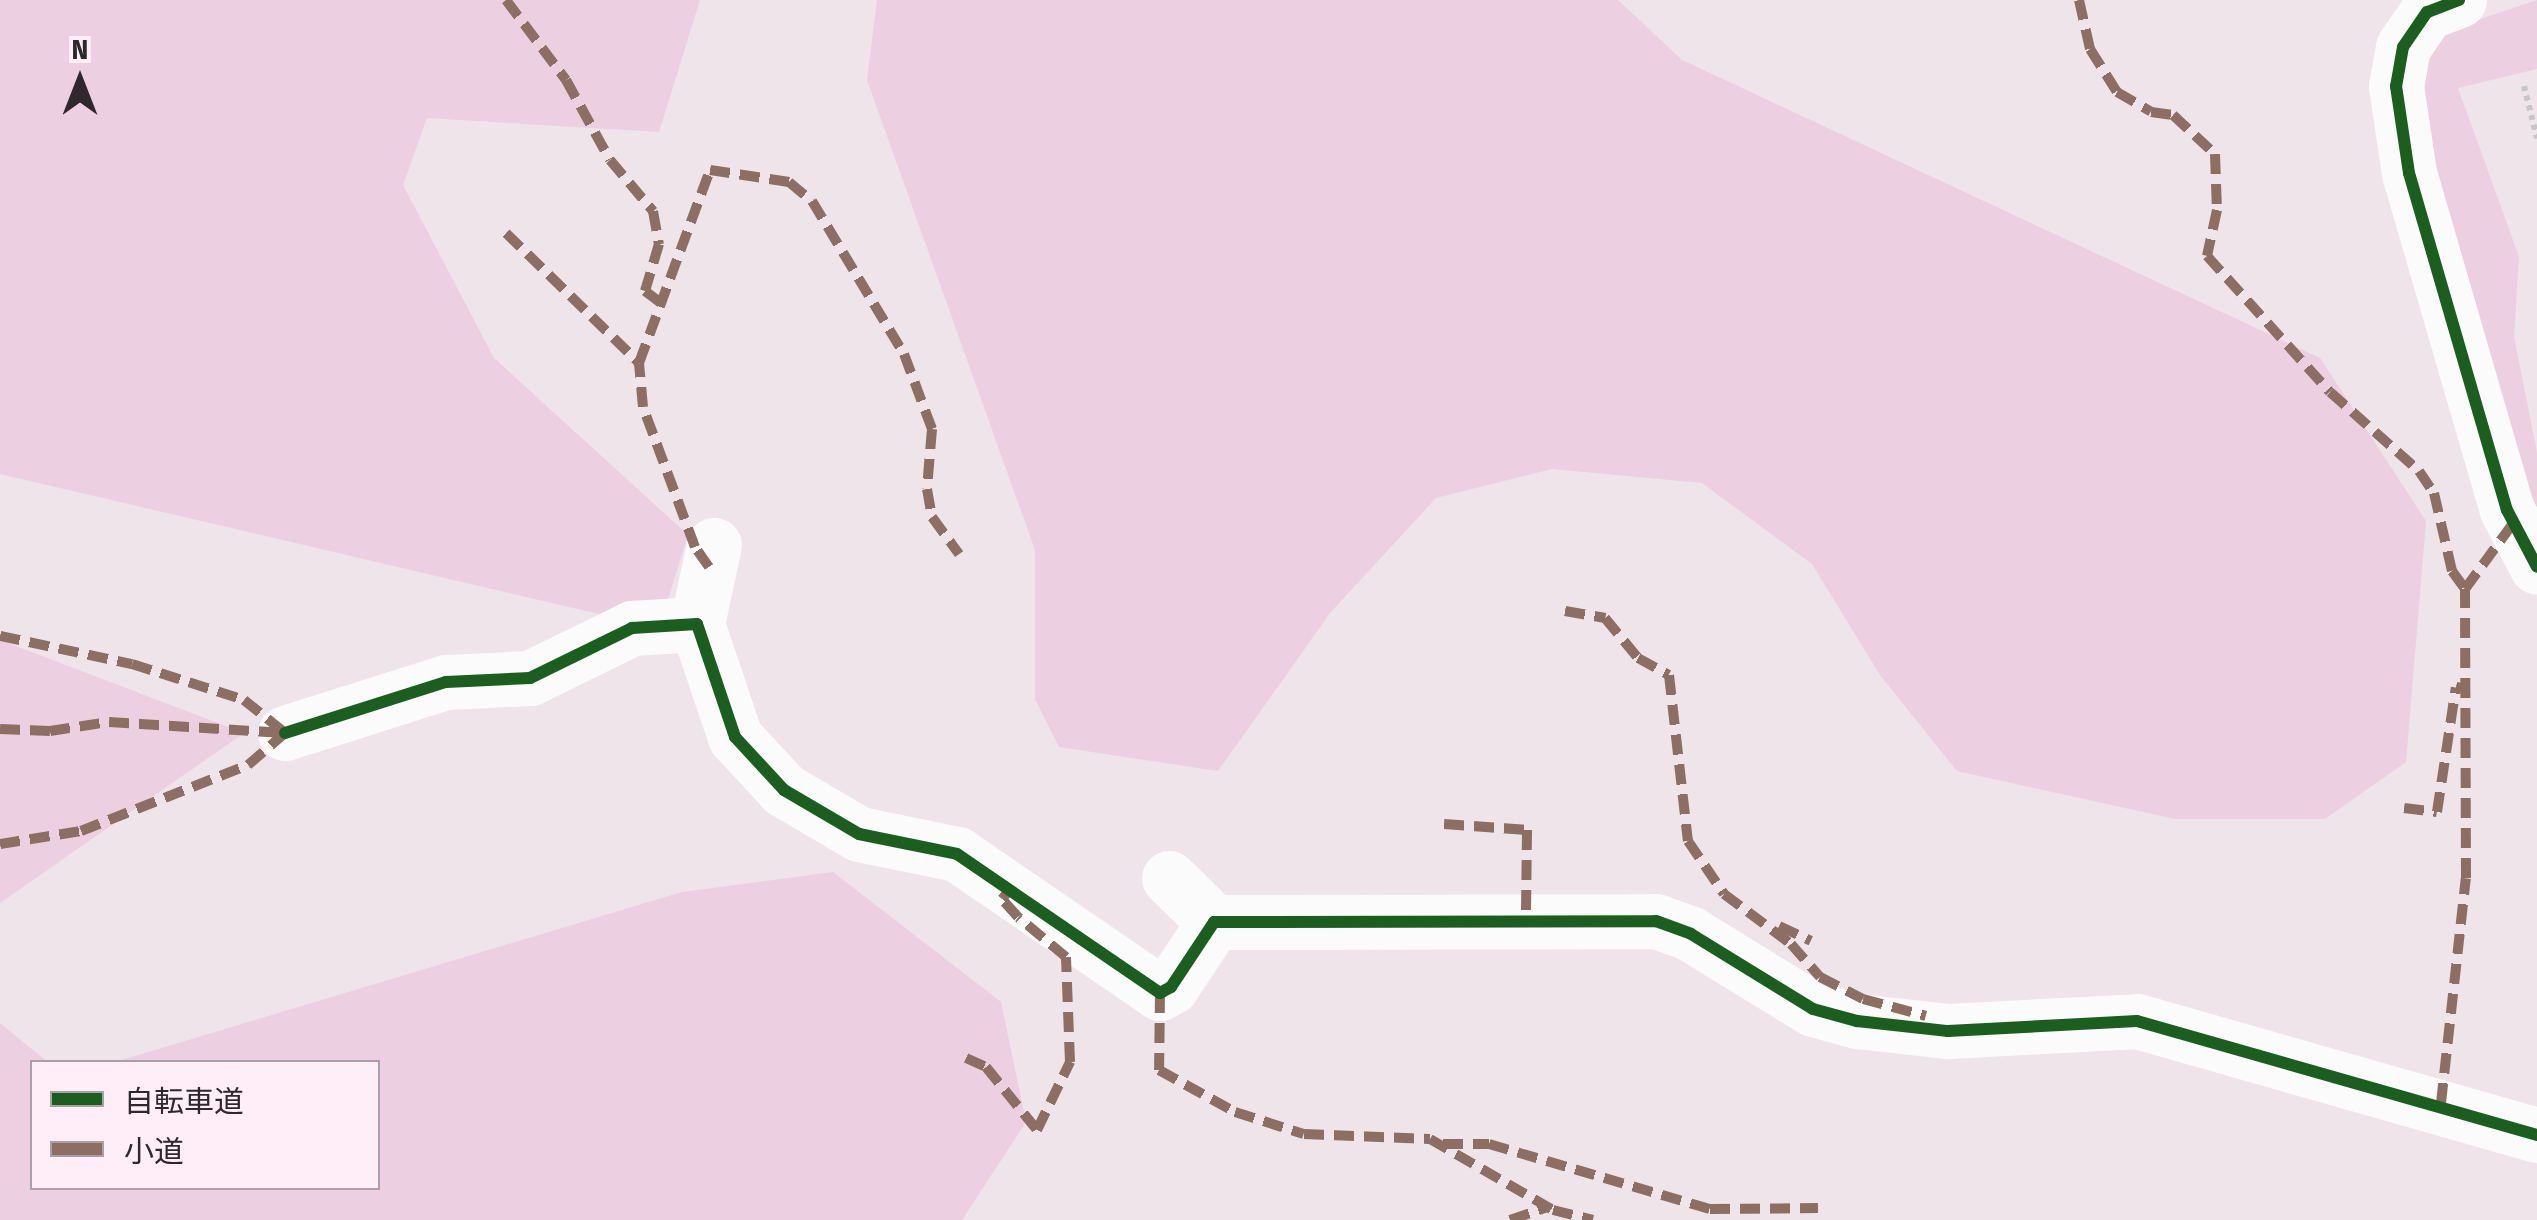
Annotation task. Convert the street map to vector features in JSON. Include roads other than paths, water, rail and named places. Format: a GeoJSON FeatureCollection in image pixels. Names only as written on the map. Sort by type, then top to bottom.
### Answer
{"type":"FeatureCollection","features":[{"type":"Feature","properties":{"kind":"street"},"geometry":{"type":"LineString","coordinates":[[2459,0],[2426,12],[2403,46],[2396,86],[2409,172],[2496,472],[2537,568]]}},
{"type":"Feature","properties":{"kind":"street"},"geometry":{"type":"LineString","coordinates":[[714,545],[696,624],[735,738],[757,767],[828,819],[892,846],[957,854],[1160,993],[1171,986],[1214,922]]}},
{"type":"Feature","properties":{"kind":"street"},"geometry":{"type":"LineString","coordinates":[[285,733],[446,682],[530,678],[632,628],[696,624]]}},
{"type":"Feature","properties":{"kind":"street"},"geometry":{"type":"LineString","coordinates":[[1169,878],[1214,922],[1656,921],[1704,942],[1813,1009],[1857,1021],[1948,1031],[2137,1021],[2537,1135]]}}]}
